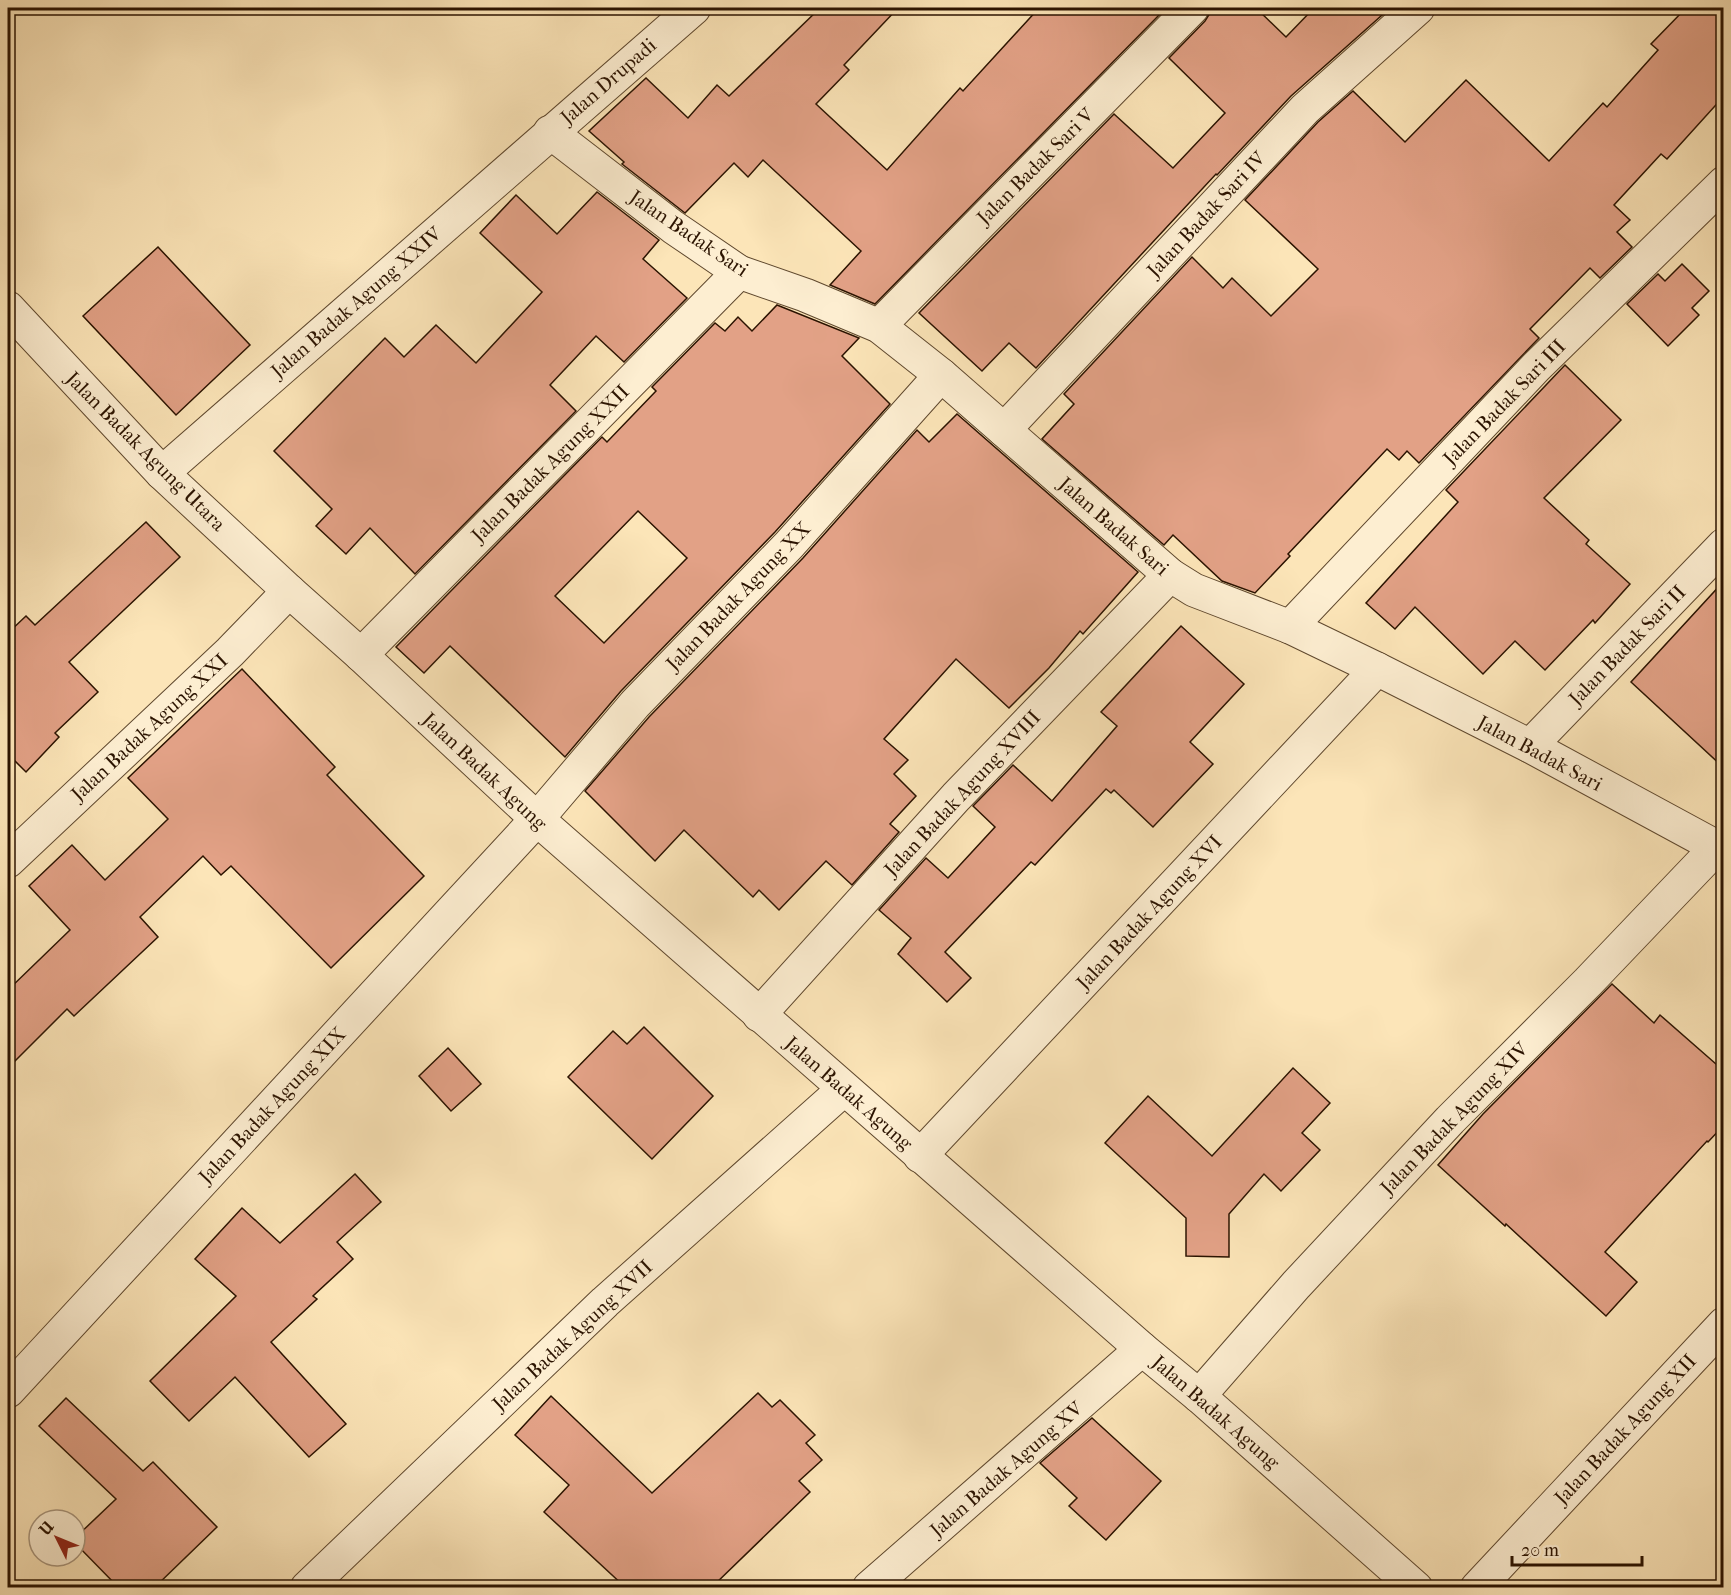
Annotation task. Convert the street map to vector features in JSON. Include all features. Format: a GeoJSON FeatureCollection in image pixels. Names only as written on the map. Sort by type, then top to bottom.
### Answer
{"type":"FeatureCollection","features":[{"type":"Feature","properties":{"kind":"street","name":"Jalan Drupadi"},"geometry":{"type":"LineString","coordinates":[[550,132],[694,8]]}},
{"type":"Feature","properties":{"kind":"street","name":"Jalan Badak Sari V"},"geometry":{"type":"LineString","coordinates":[[879,327],[1192,8]]}},
{"type":"Feature","properties":{"kind":"street","name":"Jalan Badak Sari IV"},"geometry":{"type":"LineString","coordinates":[[1004,430],[1305,109],[1418,8]]}},
{"type":"Feature","properties":{"kind":"street","name":"Jalan Badak Sari"},"geometry":{"type":"LineString","coordinates":[[550,132],[673,227],[740,272],[805,295],[879,327],[941,375],[1170,575],[1194,590],[1290,627],[1377,669],[1530,746],[1720,849]]}},
{"type":"Feature","properties":{"kind":"street","name":"Jalan Badak Agung XXIV"},"geometry":{"type":"LineString","coordinates":[[162,473],[550,132]]}},
{"type":"Feature","properties":{"kind":"street","name":"Jalan Badak Sari III"},"geometry":{"type":"LineString","coordinates":[[1290,627],[1536,367],[1724,183]]}},
{"type":"Feature","properties":{"kind":"street","name":"Jalan Badak Agung XXII"},"geometry":{"type":"LineString","coordinates":[[361,655],[740,272]]}},
{"type":"Feature","properties":{"kind":"street","name":"Jalan Badak Agung Utara"},"geometry":{"type":"LineString","coordinates":[[8,308],[162,473],[289,591]]}},
{"type":"Feature","properties":{"kind":"street","name":"Jalan Badak Agung XX"},"geometry":{"type":"LineString","coordinates":[[537,819],[635,704],[789,544],[941,375]]}},
{"type":"Feature","properties":{"kind":"street","name":"Jalan Badak Sari II"},"geometry":{"type":"LineString","coordinates":[[1530,746],[1724,545]]}},
{"type":"Feature","properties":{"kind":"street","name":"Jalan Badak Agung XVIII"},"geometry":{"type":"LineString","coordinates":[[759,1015],[949,805],[1170,575]]}},
{"type":"Feature","properties":{"kind":"street","name":"Jalan Badak Agung"},"geometry":{"type":"LineString","coordinates":[[289,591],[537,819],[1416,1587]]}},
{"type":"Feature","properties":{"kind":"street","name":"Jalan Badak Agung XXI"},"geometry":{"type":"LineString","coordinates":[[8,861],[230,652],[289,591]]}},
{"type":"Feature","properties":{"kind":"street","name":"Jalan Badak Agung XVI"},"geometry":{"type":"LineString","coordinates":[[920,1156],[1377,669]]}},
{"type":"Feature","properties":{"kind":"street","name":"Jalan Badak Agung XIX"},"geometry":{"type":"LineString","coordinates":[[8,1391],[537,819]]}},
{"type":"Feature","properties":{"kind":"street","name":"Jalan Badak Agung XIV"},"geometry":{"type":"LineString","coordinates":[[1199,1396],[1296,1285],[1450,1120],[1720,849]]}},
{"type":"Feature","properties":{"kind":"street","name":"Jalan Badak Agung XVII"},"geometry":{"type":"LineString","coordinates":[[307,1587],[604,1302],[844,1089]]}},
{"type":"Feature","properties":{"kind":"street","name":"Jalan Badak Agung XII"},"geometry":{"type":"LineString","coordinates":[[1477,1587],[1724,1324]]}},
{"type":"Feature","properties":{"kind":"street","name":"Jalan Badak Agung XV"},"geometry":{"type":"LineString","coordinates":[[869,1587],[1142,1349]]}},
{"type":"Feature","properties":{"kind":"building"},"geometry":{"type":"Polygon","coordinates":[[[820,8],[898,8],[844,65],[849,70],[816,104],[887,170],[960,88],[963,91],[1039,8],[1166,8],[875,304],[830,285],[861,251],[763,160],[748,177],[734,163],[685,213],[622,164],[624,162],[589,131],[646,78],[688,118],[717,85],[729,96],[820,8]]]}},
{"type":"Feature","properties":{"kind":"building"},"geometry":{"type":"Polygon","coordinates":[[[1210,8],[1256,8],[1286,37],[1314,8],[1390,8],[1291,96],[1036,368],[1009,343],[982,371],[919,313],[1114,114],[1173,168],[1225,113],[1169,58],[1205,21],[1210,8]]]}},
{"type":"Feature","properties":{"kind":"building"},"geometry":{"type":"Polygon","coordinates":[[[1686,8],[1724,8],[1724,96],[1667,159],[1661,154],[1614,205],[1630,220],[1617,232],[1632,247],[1600,278],[1590,268],[1530,329],[1539,338],[1419,463],[1407,451],[1399,460],[1387,449],[1288,554],[1290,556],[1255,593],[1222,581],[1173,535],[1164,545],[1042,439],[1074,404],[1064,394],[1192,257],[1223,288],[1232,278],[1271,316],[1318,269],[1245,200],[1318,122],[1353,91],[1405,142],[1466,80],[1549,161],[1603,103],[1607,107],[1658,50],[1651,44],[1686,8]]]}},
{"type":"Feature","properties":{"kind":"building"},"geometry":{"type":"Polygon","coordinates":[[[597,192],[659,240],[643,259],[687,298],[624,362],[596,336],[550,385],[576,411],[415,574],[370,528],[346,554],[316,526],[332,509],[274,451],[385,338],[404,357],[436,325],[476,363],[542,292],[480,233],[516,195],[557,234],[597,192]]]}},
{"type":"Feature","properties":{"kind":"building"},"geometry":{"type":"Polygon","coordinates":[[[158,247],[250,345],[176,415],[83,316],[158,247]]]}},
{"type":"Feature","properties":{"kind":"building"},"geometry":{"type":"Polygon","coordinates":[[[1682,264],[1709,291],[1692,308],[1699,315],[1668,346],[1627,304],[1658,274],[1665,281],[1682,264]]]}},
{"type":"Feature","properties":{"kind":"building"},"geometry":{"type":"Polygon","coordinates":[[[777,305],[859,338],[842,356],[890,404],[775,532],[621,691],[565,757],[450,646],[424,673],[396,647],[602,437],[607,442],[656,391],[652,387],[715,323],[725,331],[738,317],[752,331],[777,305]],[[638,511],[555,596],[604,643],[687,558],[638,511]]]}},
{"type":"Feature","properties":{"kind":"building"},"geometry":{"type":"Polygon","coordinates":[[[1565,365],[1621,420],[1544,498],[1589,540],[1586,544],[1630,584],[1595,623],[1593,620],[1545,670],[1515,641],[1483,674],[1415,607],[1395,629],[1366,603],[1458,502],[1446,490],[1565,365]]]}},
{"type":"Feature","properties":{"kind":"building"},"geometry":{"type":"Polygon","coordinates":[[[957,414],[1138,572],[1083,634],[1080,631],[1049,668],[1009,708],[956,659],[884,739],[908,760],[894,774],[916,796],[890,824],[899,832],[852,885],[826,861],[779,910],[759,890],[753,897],[684,830],[655,861],[585,791],[649,717],[803,558],[917,430],[929,442],[957,414]]]}},
{"type":"Feature","properties":{"kind":"building"},"geometry":{"type":"Polygon","coordinates":[[[146,522],[180,557],[69,662],[98,692],[55,733],[59,737],[26,772],[8,754],[8,633],[26,616],[35,625],[146,522]]]}},
{"type":"Feature","properties":{"kind":"building"},"geometry":{"type":"Polygon","coordinates":[[[1724,581],[1724,768],[1631,682],[1724,581]]]}},
{"type":"Feature","properties":{"kind":"building"},"geometry":{"type":"Polygon","coordinates":[[[1181,626],[1244,684],[1190,742],[1213,764],[1153,827],[1114,790],[1111,793],[1106,789],[1035,865],[1031,862],[945,952],[971,978],[947,1002],[898,954],[911,938],[879,910],[926,858],[948,878],[995,827],[973,806],[1013,765],[1052,801],[1117,726],[1101,712],[1181,626]]]}},
{"type":"Feature","properties":{"kind":"building"},"geometry":{"type":"Polygon","coordinates":[[[242,669],[335,767],[327,775],[424,876],[331,968],[231,866],[221,875],[203,856],[140,917],[158,937],[74,1016],[67,1009],[8,1068],[8,990],[70,930],[29,886],[72,845],[105,880],[168,819],[128,778],[242,669]]]}},
{"type":"Feature","properties":{"kind":"building"},"geometry":{"type":"Polygon","coordinates":[[[1612,984],[1654,1023],[1660,1015],[1724,1071],[1724,1125],[1605,1252],[1637,1282],[1606,1316],[1438,1165],[1483,1114],[1612,984]]]}},
{"type":"Feature","properties":{"kind":"building"},"geometry":{"type":"Polygon","coordinates":[[[644,1027],[713,1096],[652,1159],[568,1077],[613,1031],[627,1044],[644,1027]]]}},
{"type":"Feature","properties":{"kind":"building"},"geometry":{"type":"Polygon","coordinates":[[[448,1048],[481,1084],[451,1111],[419,1076],[448,1048]]]}},
{"type":"Feature","properties":{"kind":"building"},"geometry":{"type":"Polygon","coordinates":[[[1293,1068],[1330,1103],[1302,1133],[1320,1150],[1281,1191],[1264,1174],[1229,1214],[1229,1257],[1186,1256],[1186,1218],[1105,1143],[1148,1096],[1212,1156],[1293,1068]]]}},
{"type":"Feature","properties":{"kind":"building"},"geometry":{"type":"Polygon","coordinates":[[[355,1174],[381,1202],[337,1242],[353,1259],[313,1296],[317,1299],[271,1342],[346,1424],[309,1457],[235,1377],[189,1421],[150,1381],[236,1296],[195,1259],[242,1208],[280,1243],[355,1174]]]}},
{"type":"Feature","properties":{"kind":"building"},"geometry":{"type":"Polygon","coordinates":[[[758,1393],[772,1407],[780,1400],[815,1435],[806,1443],[822,1460],[799,1481],[810,1492],[712,1587],[625,1587],[544,1512],[569,1485],[515,1435],[551,1396],[652,1493],[758,1393]]]}},
{"type":"Feature","properties":{"kind":"building"},"geometry":{"type":"Polygon","coordinates":[[[66,1398],[143,1471],[153,1462],[217,1527],[155,1587],[118,1587],[87,1555],[87,1527],[116,1499],[39,1426],[66,1398]]]}},
{"type":"Feature","properties":{"kind":"building"},"geometry":{"type":"Polygon","coordinates":[[[1092,1418],[1161,1481],[1106,1540],[1069,1506],[1077,1498],[1040,1463],[1092,1418]]]}}]}
